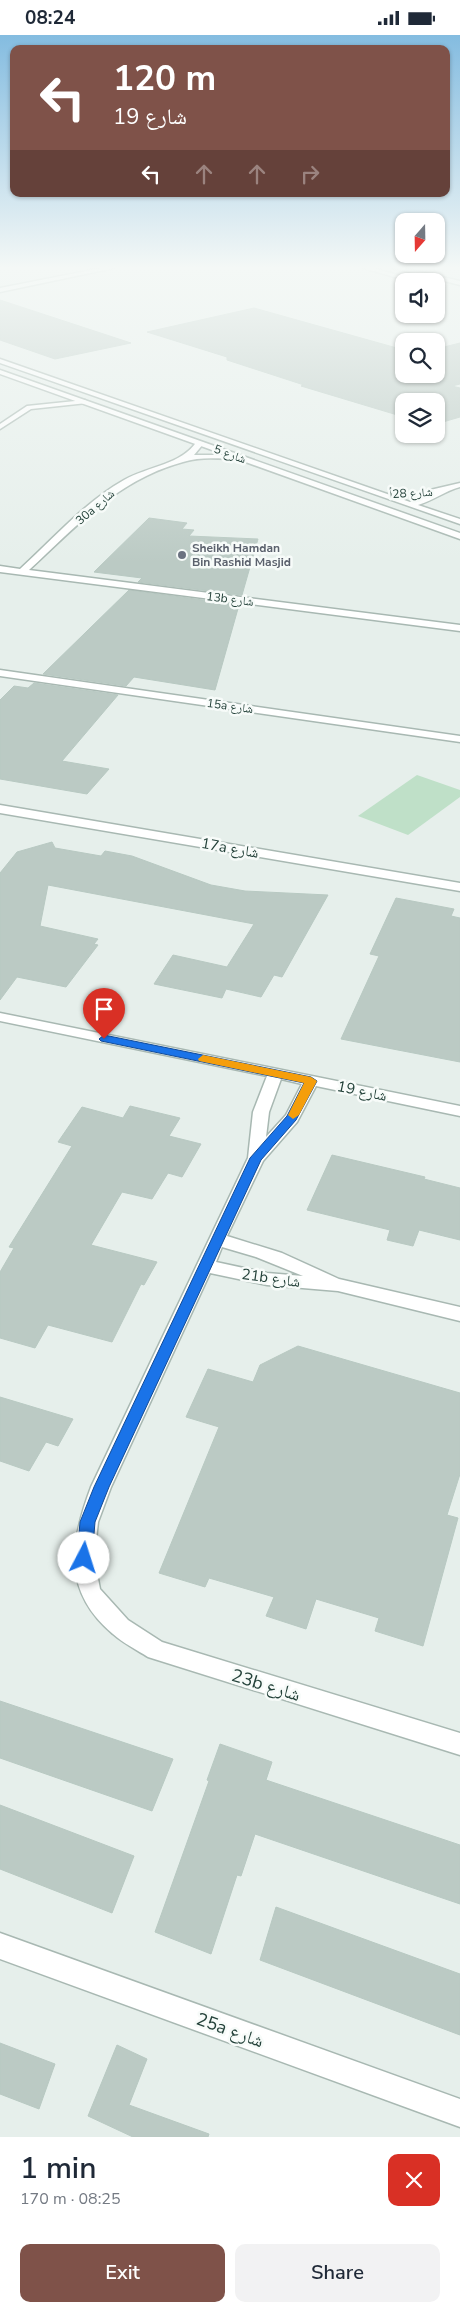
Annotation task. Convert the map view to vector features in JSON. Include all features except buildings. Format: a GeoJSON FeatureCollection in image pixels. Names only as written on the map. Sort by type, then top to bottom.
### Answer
{"type":"FeatureCollection","features":[{"type":"Feature","properties":{"kind":"street","name":"شارع 5"},"geometry":{"type":"LineString","coordinates":[[15,366],[460,522]]}},
{"type":"Feature","properties":{"kind":"street","name":"شارع 5"},"geometry":{"type":"LineString","coordinates":[[0,372],[460,536]]}},
{"type":"Feature","properties":{"kind":"street"},"geometry":{"type":"LineString","coordinates":[[29,407],[30,402],[34,400],[60,394],[85,396],[159,421],[182,424]]}},
{"type":"Feature","properties":{"kind":"street"},"geometry":{"type":"LineString","coordinates":[[0,427],[29,407],[85,402]]}},
{"type":"Feature","properties":{"kind":"street","name":"30a شارع"},"geometry":{"type":"LineString","coordinates":[[22,572],[113,490],[141,474],[193,452],[200,443]]}},
{"type":"Feature","properties":{"kind":"street","name":"30a شارع"},"geometry":{"type":"LineString","coordinates":[[180,459],[207,456],[240,457]]}},
{"type":"Feature","properties":{"kind":"street"},"geometry":{"type":"LineString","coordinates":[[263,466],[284,468],[390,503],[410,505]]}},
{"type":"Feature","properties":{"kind":"street","name":"شارع 28أ"},"geometry":{"type":"LineString","coordinates":[[410,505],[432,498],[443,491],[460,485]]}},
{"type":"Feature","properties":{"kind":"street","name":"شارع 28أ"},"geometry":{"type":"LineString","coordinates":[[378,494],[402,495],[443,491]]}},
{"type":"Feature","properties":{"kind":"street","name":"13b شارع"},"geometry":{"type":"LineString","coordinates":[[0,569],[460,628]]}},
{"type":"Feature","properties":{"kind":"street","name":"15a شارع"},"geometry":{"type":"LineString","coordinates":[[0,673],[460,739]]}},
{"type":"Feature","properties":{"kind":"street","name":"17a شارع"},"geometry":{"type":"LineString","coordinates":[[0,809],[460,887]]}},
{"type":"Feature","properties":{"kind":"street","name":"شارع 19"},"geometry":{"type":"LineString","coordinates":[[0,1017],[460,1111]]}},
{"type":"Feature","properties":{"kind":"street"},"geometry":{"type":"LineString","coordinates":[[256,1158],[261,1112],[276,1073]]}},
{"type":"Feature","properties":{"kind":"street"},"geometry":{"type":"LineString","coordinates":[[206,1266],[256,1158],[292,1118],[311,1081]]}},
{"type":"Feature","properties":{"kind":"street","name":"21b شارع"},"geometry":{"type":"LineString","coordinates":[[218,1240],[248,1246],[277,1256],[338,1285]]}},
{"type":"Feature","properties":{"kind":"street","name":"21b شارع"},"geometry":{"type":"LineString","coordinates":[[206,1266],[267,1279],[338,1285],[460,1314]]}},
{"type":"Feature","properties":{"kind":"street","name":"23b شارع"},"geometry":{"type":"LineString","coordinates":[[206,1266],[101,1487],[88,1522],[84,1558],[90,1593],[120,1627],[156,1650],[460,1744]]}},
{"type":"Feature","properties":{"kind":"street","name":"25a شارع"},"geometry":{"type":"LineString","coordinates":[[0,1946],[460,2113]]}},
{"type":"Feature","properties":{"kind":"green space"},"geometry":{"type":"Polygon","coordinates":[[[417,775],[460,790],[460,797],[408,835],[358,816],[417,775]]]}},
{"type":"Feature","properties":{"kind":"slow traffic"},"geometry":{"type":"LineString","coordinates":[[203,1059],[311,1081],[293,1115]]}},
{"type":"Feature","properties":{"kind":"place","name":"Sheikh Hamdan Bin Rashid Masjid"},"geometry":{"type":"Point","coordinates":[182,555]}},
{"type":"Feature","properties":{"kind":"route"},"geometry":{"type":"LineString","coordinates":[[84,1558],[88,1522],[101,1487],[256,1158],[292,1118],[311,1081],[104,1039]]}}]}
